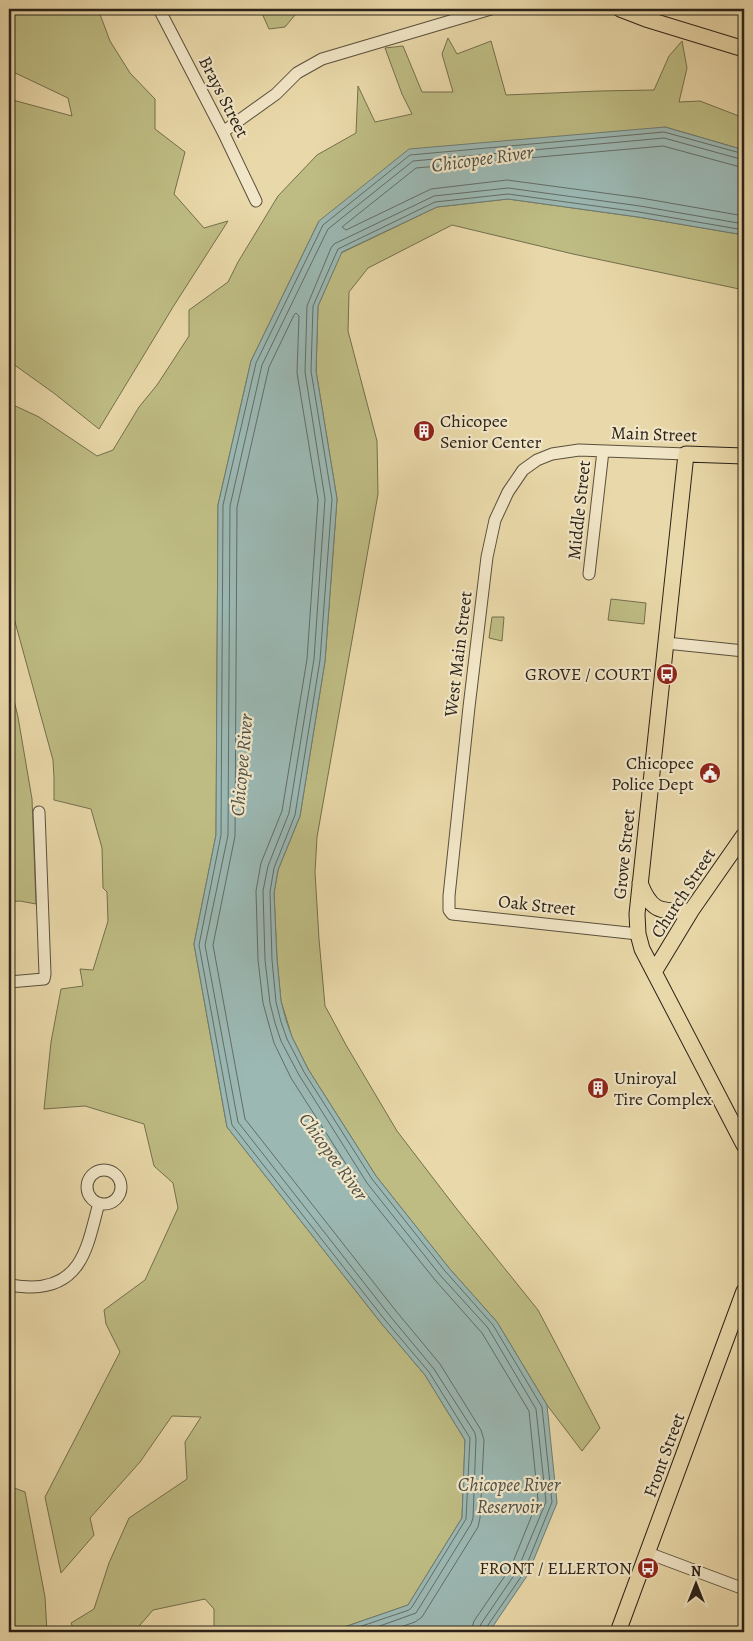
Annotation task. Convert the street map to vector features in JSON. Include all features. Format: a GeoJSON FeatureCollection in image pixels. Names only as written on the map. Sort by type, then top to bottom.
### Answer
{"type":"FeatureCollection","features":[{"type":"Feature","properties":{"kind":"main road"},"geometry":{"type":"LineString","coordinates":[[620,9],[744,50]]}},
{"type":"Feature","properties":{"kind":"main road","name":"Main Street"},"geometry":{"type":"LineString","coordinates":[[686,454],[744,456]]}},
{"type":"Feature","properties":{"kind":"main road","name":"Grove Street"},"geometry":{"type":"LineString","coordinates":[[686,454],[640,882],[637,914],[638,934],[642,948],[654,972],[744,1145]]}},
{"type":"Feature","properties":{"kind":"main road","name":"Church Street"},"geometry":{"type":"LineString","coordinates":[[654,972],[691,911],[744,835]]}},
{"type":"Feature","properties":{"kind":"main road"},"geometry":{"type":"LineString","coordinates":[[640,882],[646,898],[656,907],[667,911],[691,911]]}},
{"type":"Feature","properties":{"kind":"main road","name":"Front Street"},"geometry":{"type":"LineString","coordinates":[[618,1632],[744,1291]]}},
{"type":"Feature","properties":{"kind":"street","name":"Brays Street"},"geometry":{"type":"LineString","coordinates":[[158,9],[223,132],[256,201]]}},
{"type":"Feature","properties":{"kind":"street"},"geometry":{"type":"LineString","coordinates":[[223,132],[276,94],[297,73],[322,59],[491,9]]}},
{"type":"Feature","properties":{"kind":"street","name":"Main Street"},"geometry":{"type":"LineString","coordinates":[[563,452],[579,450],[686,454]]}},
{"type":"Feature","properties":{"kind":"street","name":"Middle Street"},"geometry":{"type":"LineString","coordinates":[[589,574],[603,451]]}},
{"type":"Feature","properties":{"kind":"street","name":"West Main Street"},"geometry":{"type":"LineString","coordinates":[[449,896],[470,699],[487,558],[492,532],[503,501],[517,476],[537,460],[563,452]]}},
{"type":"Feature","properties":{"kind":"street"},"geometry":{"type":"LineString","coordinates":[[666,643],[744,651]]}},
{"type":"Feature","properties":{"kind":"street"},"geometry":{"type":"LineString","coordinates":[[9,982],[44,979],[45,974],[39,812]]}},
{"type":"Feature","properties":{"kind":"street","name":"Oak Street"},"geometry":{"type":"LineString","coordinates":[[449,896],[449,910],[452,914],[638,934]]}},
{"type":"Feature","properties":{"kind":"street"},"geometry":{"type":"LineString","coordinates":[[9,1285],[32,1287],[48,1285],[64,1279],[70,1274],[86,1251],[98,1203]]}},
{"type":"Feature","properties":{"kind":"street"},"geometry":{"type":"LineString","coordinates":[[648,1553],[744,1589]]}},
{"type":"Feature","properties":{"kind":"shaded area"},"geometry":{"type":"Polygon","coordinates":[[[9,9],[98,9],[110,41],[130,73],[155,99],[155,129],[185,152],[174,194],[204,228],[228,221],[99,429],[9,361],[9,99],[72,116],[68,98],[9,70],[9,9]]]}},
{"type":"Feature","properties":{"kind":"shaded area"},"geometry":{"type":"Polygon","coordinates":[[[260,9],[300,9],[285,27],[269,29],[260,9]]]}},
{"type":"Feature","properties":{"kind":"shaded area"},"geometry":{"type":"Polygon","coordinates":[[[448,38],[457,54],[491,41],[506,95],[654,90],[669,56],[682,41],[687,68],[679,102],[700,101],[744,118],[744,150],[665,127],[319,221],[251,361],[218,505],[216,835],[194,944],[227,1127],[381,1323],[425,1375],[465,1440],[462,1518],[408,1605],[330,1632],[214,1630],[214,1609],[205,1599],[153,1610],[134,1632],[75,1632],[71,1623],[94,1609],[109,1563],[129,1518],[187,1479],[185,1442],[201,1417],[172,1416],[140,1462],[90,1518],[94,1535],[61,1573],[45,1497],[120,1352],[106,1324],[104,1310],[145,1280],[178,1208],[173,1183],[154,1166],[144,1124],[85,1106],[44,1109],[51,1042],[61,989],[83,986],[80,969],[93,970],[108,921],[107,892],[103,888],[102,848],[91,809],[54,800],[53,760],[9,600],[9,403],[39,417],[97,456],[113,450],[139,407],[157,385],[189,336],[189,310],[228,282],[278,196],[317,155],[356,133],[358,86],[375,122],[412,114],[402,94],[385,48],[403,46],[422,92],[453,92],[442,54],[448,38]]]}},
{"type":"Feature","properties":{"kind":"shaded area"},"geometry":{"type":"Polygon","coordinates":[[[508,199],[638,217],[744,235],[744,290],[573,254],[452,225],[368,268],[349,292],[348,331],[377,441],[378,494],[317,837],[315,872],[325,1006],[397,1131],[538,1310],[600,1428],[582,1451],[547,1405],[497,1322],[449,1268],[376,1176],[308,1069],[292,1037],[281,1001],[277,959],[274,893],[278,870],[300,816],[325,661],[337,499],[316,371],[318,306],[341,253],[437,207],[508,199]]]}},
{"type":"Feature","properties":{"kind":"shaded area"},"geometry":{"type":"Polygon","coordinates":[[[611,599],[646,603],[644,624],[608,620],[611,599]]]}},
{"type":"Feature","properties":{"kind":"shaded area"},"geometry":{"type":"Polygon","coordinates":[[[492,617],[504,617],[502,641],[489,638],[492,617]]]}},
{"type":"Feature","properties":{"kind":"shaded area"},"geometry":{"type":"Polygon","coordinates":[[[9,679],[18,717],[32,799],[36,904],[20,901],[9,902],[9,679]]]}},
{"type":"Feature","properties":{"kind":"shaded area"},"geometry":{"type":"Polygon","coordinates":[[[9,1486],[25,1492],[45,1597],[47,1632],[9,1632],[9,1486]]]}},
{"type":"Feature","properties":{"kind":"water"},"geometry":{"type":"Polygon","coordinates":[[[665,127],[744,150],[744,235],[638,217],[508,199],[437,207],[342,252],[318,306],[316,371],[337,499],[325,661],[300,816],[278,870],[274,893],[281,1001],[292,1037],[308,1069],[376,1176],[449,1268],[497,1322],[547,1405],[557,1503],[527,1576],[489,1632],[330,1632],[408,1605],[462,1518],[465,1440],[425,1375],[381,1323],[227,1127],[194,944],[216,835],[218,505],[251,361],[319,221],[409,149],[665,127]]]}},
{"type":"Feature","properties":{"kind":"water"},"geometry":{"type":"Polygon","coordinates":[[[257,1630],[330,1632],[161,1632],[257,1630]]]}},
{"type":"Feature","properties":{"kind":"place","name":"Chicopee Senior Center"},"geometry":{"type":"Point","coordinates":[424,431]}},
{"type":"Feature","properties":{"kind":"place","name":"GROVE / COURT"},"geometry":{"type":"Point","coordinates":[667,674]}},
{"type":"Feature","properties":{"kind":"place","name":"Chicopee Police Dept"},"geometry":{"type":"Point","coordinates":[710,773]}},
{"type":"Feature","properties":{"kind":"place","name":"Uniroyal Tire Complex"},"geometry":{"type":"Point","coordinates":[598,1088]}},
{"type":"Feature","properties":{"kind":"place","name":"FRONT / ELLERTON"},"geometry":{"type":"Point","coordinates":[648,1568]}},
{"type":"Feature","properties":{"kind":"water label","name":"Chicopee River"},"geometry":{"type":"Point","coordinates":[482,158]}},
{"type":"Feature","properties":{"kind":"water label","name":"Chicopee River"},"geometry":{"type":"Point","coordinates":[241,765]}},
{"type":"Feature","properties":{"kind":"water label","name":"Chicopee River"},"geometry":{"type":"Point","coordinates":[334,1156]}},
{"type":"Feature","properties":{"kind":"water label","name":"Chicopee River Reservoir"},"geometry":{"type":"Point","coordinates":[509,1495]}}]}
